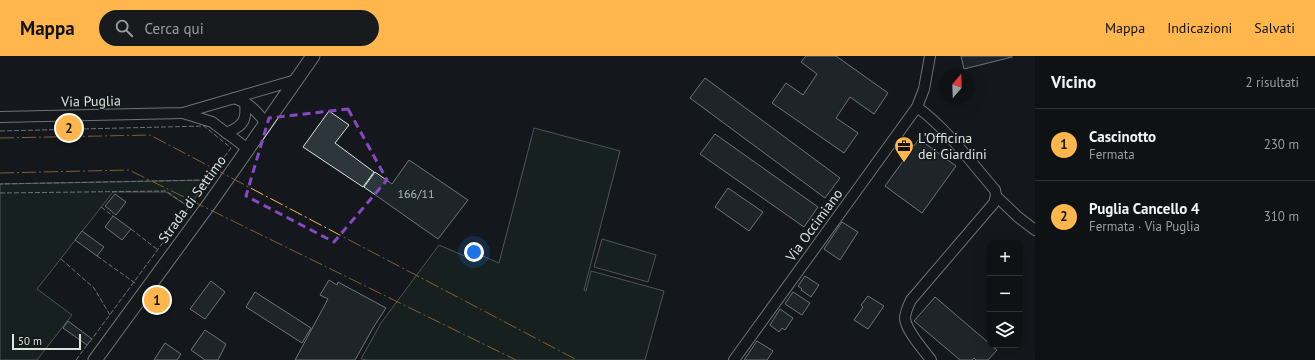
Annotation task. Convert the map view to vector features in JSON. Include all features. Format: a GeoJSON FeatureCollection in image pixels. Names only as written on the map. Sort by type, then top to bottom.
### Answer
{"type":"FeatureCollection","features":[{"type":"Feature","properties":{"kind":"main road","name":"Strada di Settimo"},"geometry":{"type":"LineString","coordinates":[[99,359],[313,56]]}},
{"type":"Feature","properties":{"kind":"street","name":"Via Occimiano"},"geometry":{"type":"LineString","coordinates":[[734,360],[916,107],[924,89],[930,56]]}},
{"type":"Feature","properties":{"kind":"street","name":"Via Puglia"},"geometry":{"type":"LineString","coordinates":[[0,117],[183,113],[296,80]]}},
{"type":"Feature","properties":{"kind":"street"},"geometry":{"type":"LineString","coordinates":[[234,98],[253,107],[266,123]]}},
{"type":"Feature","properties":{"kind":"street"},"geometry":{"type":"LineString","coordinates":[[226,133],[237,129],[244,121],[246,112],[245,102]]}},
{"type":"Feature","properties":{"kind":"street"},"geometry":{"type":"LineString","coordinates":[[916,107],[929,116],[944,131],[995,190],[996,196],[994,203],[911,300],[906,309],[905,318],[908,327],[931,360]]}},
{"type":"Feature","properties":{"kind":"street","name":"Via Puglia"},"geometry":{"type":"LineString","coordinates":[[183,113],[212,122],[248,149]]}},
{"type":"Feature","properties":{"kind":"street"},"geometry":{"type":"LineString","coordinates":[[996,196],[1018,217],[1035,230]]}},
{"type":"Feature","properties":{"kind":"highlighted area"},"geometry":{"type":"Polygon","coordinates":[[[348,109],[387,180],[334,242],[246,196],[269,118],[348,109]]]}},
{"type":"Feature","properties":{"kind":"green space"},"geometry":{"type":"Polygon","coordinates":[[[534,128],[620,151],[584,290],[586,291],[591,271],[664,291],[645,360],[361,359],[381,323],[439,245],[474,260],[478,254],[499,263],[534,128]]]}},
{"type":"Feature","properties":{"kind":"green space"},"geometry":{"type":"Polygon","coordinates":[[[207,180],[189,207],[166,192],[113,192],[37,289],[72,315],[37,360],[0,360],[0,184],[207,180]]]}},
{"type":"Feature","properties":{"kind":"green space"},"geometry":{"type":"Polygon","coordinates":[[[602,239],[656,255],[648,282],[594,267],[602,239]]]}},
{"type":"Feature","properties":{"kind":"building"},"geometry":{"type":"Polygon","coordinates":[[[806,56],[836,56],[888,93],[874,114],[850,97],[836,118],[858,133],[844,153],[772,103],[786,83],[803,95],[817,74],[801,62],[806,56]]]}},
{"type":"Feature","properties":{"kind":"building"},"geometry":{"type":"Polygon","coordinates":[[[961,56],[1012,56],[968,68],[964,68],[961,56]]]}},
{"type":"Feature","properties":{"kind":"building"},"geometry":{"type":"Polygon","coordinates":[[[705,78],[840,178],[825,198],[690,98],[705,78]]]}},
{"type":"Feature","properties":{"kind":"building"},"geometry":{"type":"Polygon","coordinates":[[[329,111],[349,125],[335,143],[374,172],[363,187],[303,147],[329,111]]]}},
{"type":"Feature","properties":{"kind":"building"},"geometry":{"type":"Polygon","coordinates":[[[715,134],[818,207],[804,227],[700,154],[715,134]]]}},
{"type":"Feature","properties":{"kind":"building"},"geometry":{"type":"Polygon","coordinates":[[[919,139],[956,166],[922,213],[885,186],[919,139]]]}},
{"type":"Feature","properties":{"kind":"building"},"geometry":{"type":"Polygon","coordinates":[[[409,160],[468,200],[438,239],[364,187],[375,172],[392,184],[409,160]]]}},
{"type":"Feature","properties":{"kind":"building"},"geometry":{"type":"Polygon","coordinates":[[[728,188],[763,212],[749,231],[715,207],[728,188]]]}},
{"type":"Feature","properties":{"kind":"building"},"geometry":{"type":"Polygon","coordinates":[[[115,194],[126,202],[116,215],[105,206],[115,194]]]}},
{"type":"Feature","properties":{"kind":"building"},"geometry":{"type":"Polygon","coordinates":[[[113,216],[131,229],[122,240],[105,227],[113,216]]]}},
{"type":"Feature","properties":{"kind":"building"},"geometry":{"type":"Polygon","coordinates":[[[842,222],[858,232],[840,260],[824,249],[842,222]]]}},
{"type":"Feature","properties":{"kind":"building"},"geometry":{"type":"Polygon","coordinates":[[[82,231],[104,247],[97,256],[75,240],[82,231]]]}},
{"type":"Feature","properties":{"kind":"building"},"geometry":{"type":"Polygon","coordinates":[[[805,276],[819,285],[811,297],[798,286],[805,276]]]}},
{"type":"Feature","properties":{"kind":"building"},"geometry":{"type":"Polygon","coordinates":[[[329,280],[337,285],[338,282],[386,308],[355,360],[295,360],[328,299],[320,295],[329,280]]]}},
{"type":"Feature","properties":{"kind":"building"},"geometry":{"type":"Polygon","coordinates":[[[211,281],[225,292],[205,319],[190,309],[211,281]]]}},
{"type":"Feature","properties":{"kind":"building"},"geometry":{"type":"Polygon","coordinates":[[[255,292],[311,328],[302,343],[246,307],[255,292]]]}},
{"type":"Feature","properties":{"kind":"building"},"geometry":{"type":"Polygon","coordinates":[[[793,292],[810,303],[802,315],[785,304],[793,292]]]}},
{"type":"Feature","properties":{"kind":"building"},"geometry":{"type":"Polygon","coordinates":[[[868,296],[884,306],[868,329],[854,320],[863,307],[861,305],[868,296]]]}},
{"type":"Feature","properties":{"kind":"building"},"geometry":{"type":"Polygon","coordinates":[[[935,297],[987,341],[987,348],[994,348],[997,350],[988,360],[976,360],[974,358],[972,360],[960,360],[914,321],[935,297]]]}},
{"type":"Feature","properties":{"kind":"building"},"geometry":{"type":"Polygon","coordinates":[[[780,309],[793,318],[785,330],[782,328],[779,332],[770,325],[780,309]]]}},
{"type":"Feature","properties":{"kind":"building"},"geometry":{"type":"Polygon","coordinates":[[[68,321],[92,339],[87,345],[63,328],[68,321]]]}},
{"type":"Feature","properties":{"kind":"building"},"geometry":{"type":"Polygon","coordinates":[[[205,330],[226,344],[218,360],[205,360],[191,350],[205,330]]]}},
{"type":"Feature","properties":{"kind":"building"},"geometry":{"type":"Polygon","coordinates":[[[757,341],[773,351],[767,360],[744,360],[757,341]]]}},
{"type":"Feature","properties":{"kind":"building"},"geometry":{"type":"Polygon","coordinates":[[[165,343],[181,354],[177,360],[154,360],[165,343]]]}},
{"type":"Feature","properties":{"kind":"fence"},"geometry":{"type":"LineString","coordinates":[[0,131],[204,126],[231,148],[207,180],[0,184]]}},
{"type":"Feature","properties":{"kind":"fence"},"geometry":{"type":"LineString","coordinates":[[0,193],[166,191],[189,207],[92,339]]}},
{"type":"Feature","properties":{"kind":"fence"},"geometry":{"type":"LineString","coordinates":[[101,207],[113,216]]}},
{"type":"Feature","properties":{"kind":"fence"},"geometry":{"type":"LineString","coordinates":[[131,229],[158,250]]}},
{"type":"Feature","properties":{"kind":"fence"},"geometry":{"type":"LineString","coordinates":[[97,256],[135,283]]}},
{"type":"Feature","properties":{"kind":"fence"},"geometry":{"type":"LineString","coordinates":[[61,259],[94,288],[110,315]]}},
{"type":"Feature","properties":{"kind":"fence"},"geometry":{"type":"LineString","coordinates":[[76,360],[87,345]]}},
{"type":"Feature","properties":{"kind":"power"},"geometry":{"type":"LineString","coordinates":[[0,138],[150,135],[577,360]]}},
{"type":"Feature","properties":{"kind":"power"},"geometry":{"type":"LineString","coordinates":[[0,173],[129,170],[516,360]]}},
{"type":"Feature","properties":{"kind":"place","name":"Puglia Cancello 4"},"geometry":{"type":"Point","coordinates":[69,128]}},
{"type":"Feature","properties":{"kind":"place","name":"L'Officina dei Giardini"},"geometry":{"type":"Point","coordinates":[904,163]}},
{"type":"Feature","properties":{"kind":"place","name":"Cascinotto"},"geometry":{"type":"Point","coordinates":[157,300]}}]}
